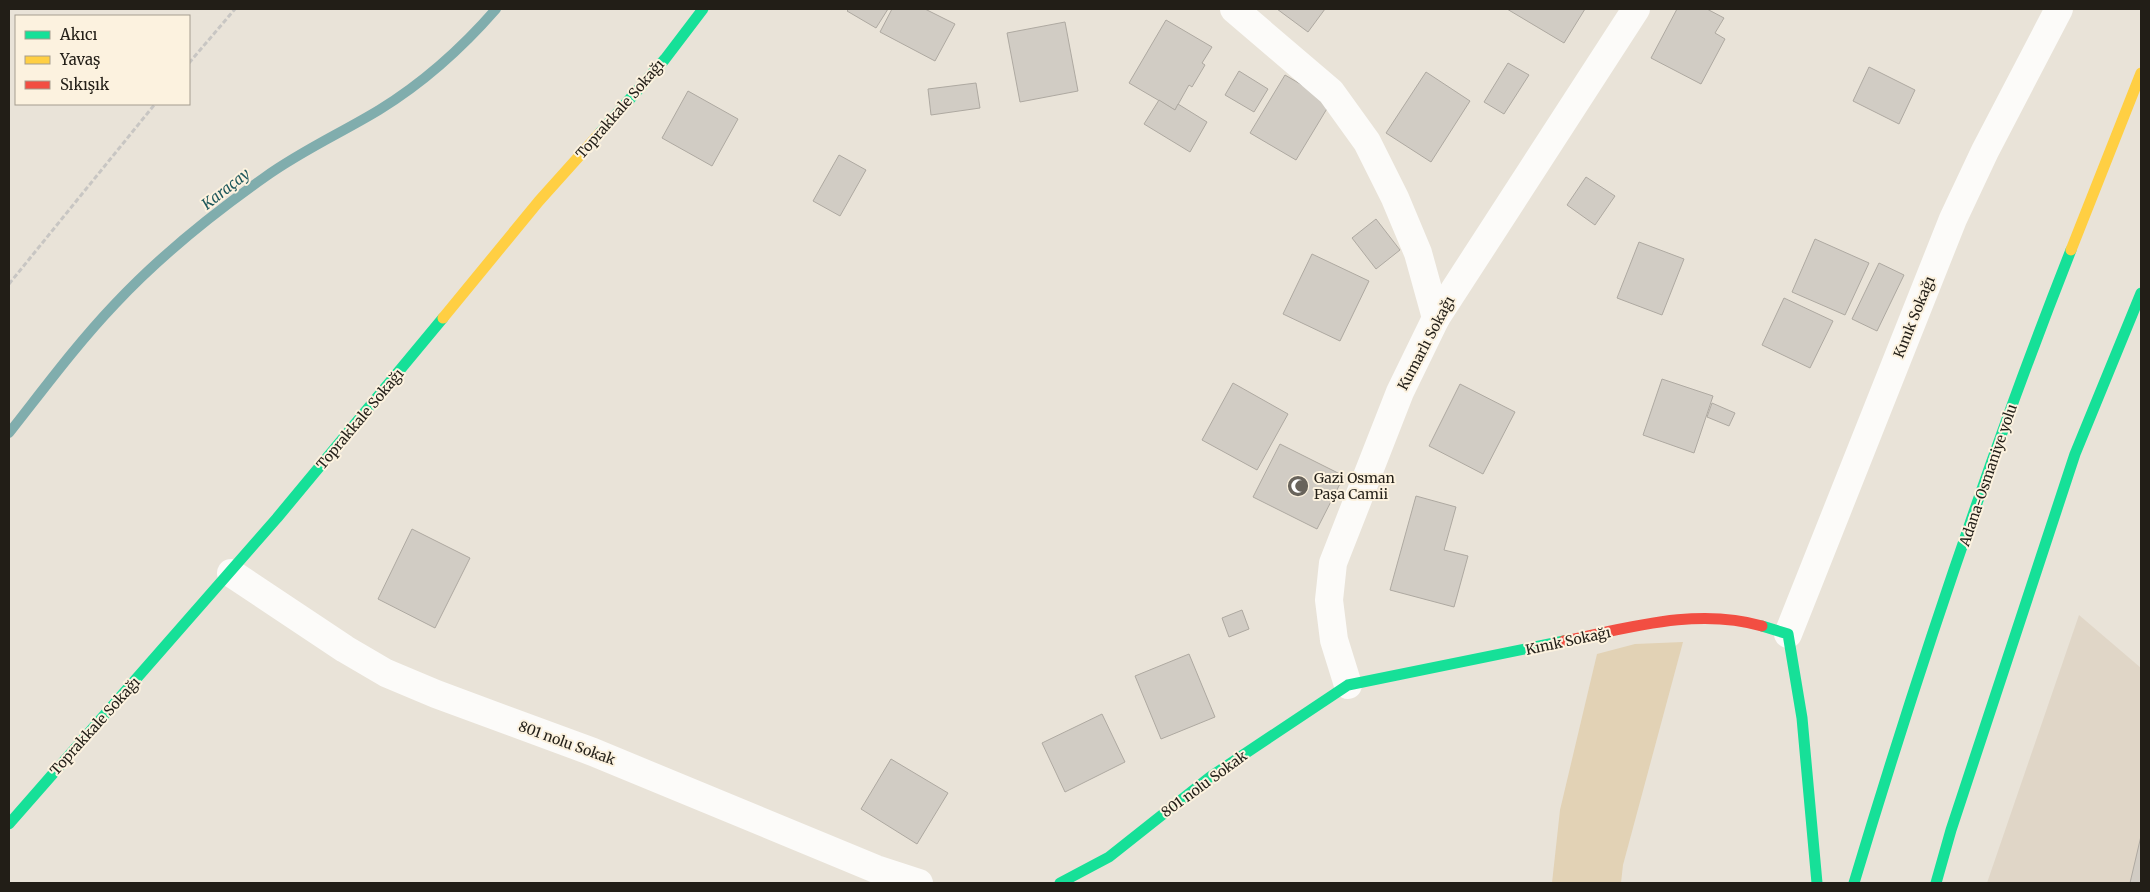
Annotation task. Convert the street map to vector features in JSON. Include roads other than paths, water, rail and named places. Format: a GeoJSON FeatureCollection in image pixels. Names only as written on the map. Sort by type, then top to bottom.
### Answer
{"type":"FeatureCollection","features":[{"type":"Feature","properties":{"kind":"main road","name":"Toprakkale Sokağı"},"geometry":{"type":"LineString","coordinates":[[9,824],[231,573],[366,413],[540,200],[684,34],[703,9]]}},
{"type":"Feature","properties":{"kind":"main road","name":"Adana-Osmaniye yolu"},"geometry":{"type":"LineString","coordinates":[[1854,883],[1909,701],[2036,339],[2141,73]]}},
{"type":"Feature","properties":{"kind":"main road"},"geometry":{"type":"LineString","coordinates":[[1936,883],[1951,830],[2075,454],[2141,293]]}},
{"type":"Feature","properties":{"kind":"main road","name":"Kınık Sokağı"},"geometry":{"type":"LineString","coordinates":[[1348,685],[1648,624],[1697,618],[1744,620],[1788,634]]}},
{"type":"Feature","properties":{"kind":"main road"},"geometry":{"type":"LineString","coordinates":[[1788,634],[1802,718],[1817,883]]}},
{"type":"Feature","properties":{"kind":"main road","name":"801 nolu Sokak"},"geometry":{"type":"LineString","coordinates":[[1060,883],[1109,857],[1210,777],[1348,685]]}},
{"type":"Feature","properties":{"kind":"street"},"geometry":{"type":"LineString","coordinates":[[1234,9],[1331,92],[1367,142],[1395,198],[1418,253],[1436,318]]}},
{"type":"Feature","properties":{"kind":"street","name":"Kumarlı Sokağı"},"geometry":{"type":"LineString","coordinates":[[1348,685],[1334,640],[1329,600],[1333,563],[1400,392],[1436,318],[1636,9]]}},
{"type":"Feature","properties":{"kind":"street","name":"Kınık Sokağı"},"geometry":{"type":"LineString","coordinates":[[1788,634],[1953,219],[1985,151],[2059,9]]}},
{"type":"Feature","properties":{"kind":"street","name":"801 nolu Sokak"},"geometry":{"type":"LineString","coordinates":[[231,573],[345,649],[386,673],[436,694],[593,752],[876,869],[919,883]]}},
{"type":"Feature","properties":{"kind":"waterway","name":"Karaçay"},"geometry":{"type":"LineString","coordinates":[[9,433],[87,335],[132,286],[168,253],[225,206],[279,168],[395,100],[456,51],[496,9]]}},
{"type":"Feature","properties":{"kind":"place","name":"Gazi Osman Paşa Camii"},"geometry":{"type":"Point","coordinates":[1298,486]}}]}
